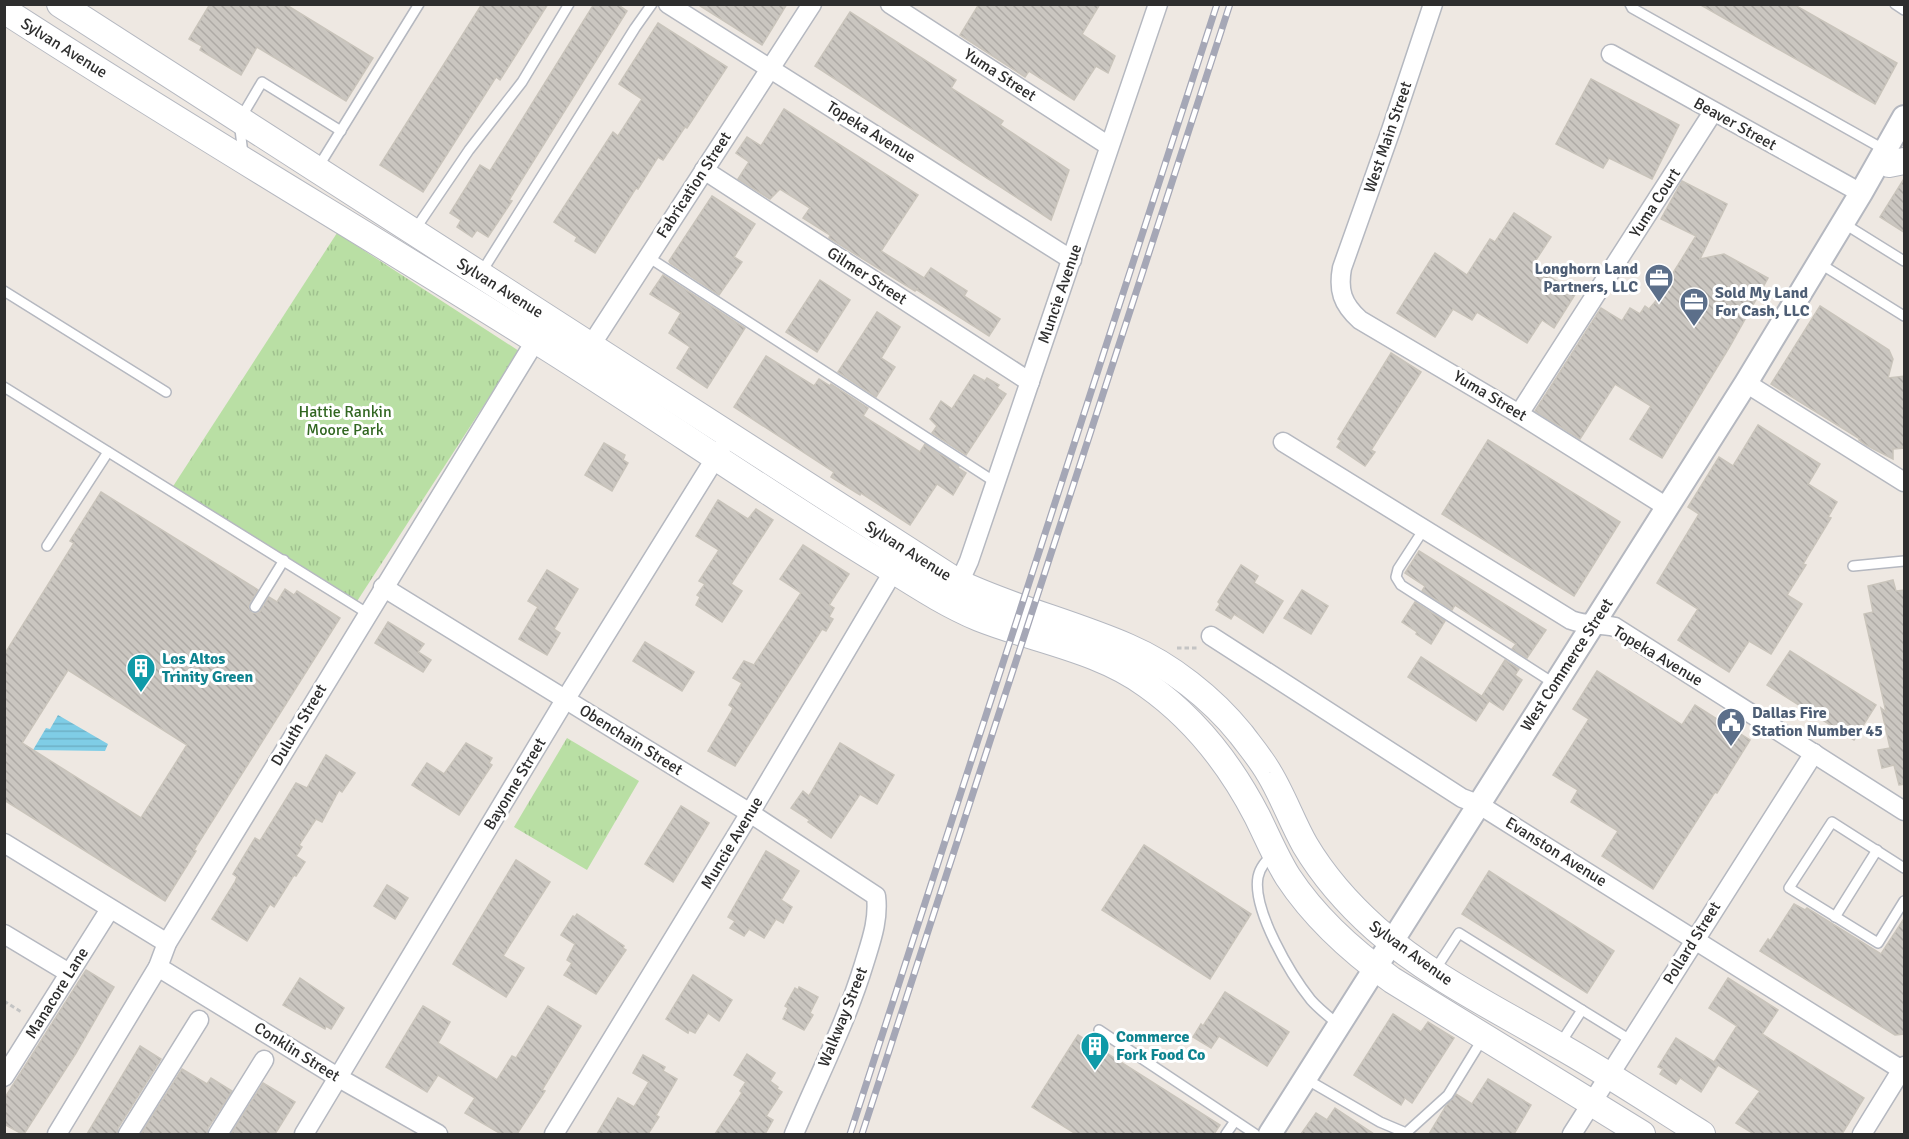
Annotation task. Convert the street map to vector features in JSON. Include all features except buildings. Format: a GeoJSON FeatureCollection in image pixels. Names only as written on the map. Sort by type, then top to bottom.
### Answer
{"type":"FeatureCollection","features":[{"type":"Feature","properties":{"kind":"main road","name":"Sylvan Avenue"},"geometry":{"type":"LineString","coordinates":[[60,4],[480,275],[543,330],[577,367],[716,458],[900,561],[999,601],[1078,627],[1129,647],[1187,683],[1240,733],[1269,772],[1305,845],[1336,889],[1392,943],[1434,972],[1560,1045],[1702,1134]]}},
{"type":"Feature","properties":{"kind":"main road","name":"Sylvan Avenue"},"geometry":{"type":"LineString","coordinates":[[4,10],[243,159],[543,330],[591,345],[729,435],[900,561],[950,604],[978,617],[1074,650],[1117,668],[1145,683],[1189,719],[1212,745],[1246,797],[1287,875],[1317,914],[1376,969],[1483,1038],[1642,1134]]}},
{"type":"Feature","properties":{"kind":"street","name":"Topeka Avenue"},"geometry":{"type":"LineString","coordinates":[[669,4],[1072,260]]}},
{"type":"Feature","properties":{"kind":"street","name":"Fabrication Street"},"geometry":{"type":"LineString","coordinates":[[577,367],[812,4]]}},
{"type":"Feature","properties":{"kind":"street","name":"Yuma Street"},"geometry":{"type":"LineString","coordinates":[[890,4],[1109,146]]}},
{"type":"Feature","properties":{"kind":"street","name":"Muncie Avenue"},"geometry":{"type":"LineString","coordinates":[[959,583],[969,561],[1158,4]]}},
{"type":"Feature","properties":{"kind":"street","name":"West Main Street"},"geometry":{"type":"LineString","coordinates":[[1342,268],[1433,4]]}},
{"type":"Feature","properties":{"kind":"street","name":"Beaver Street"},"geometry":{"type":"LineString","coordinates":[[1611,54],[1861,194]]}},
{"type":"Feature","properties":{"kind":"street","name":"Yuma Court"},"geometry":{"type":"LineString","coordinates":[[1520,414],[1713,112]]}},
{"type":"Feature","properties":{"kind":"street","name":"West Commerce Street"},"geometry":{"type":"LineString","coordinates":[[1270,1134],[1746,383],[1861,194],[1896,157],[1905,117]]}},
{"type":"Feature","properties":{"kind":"street","name":"Gilmer Street"},"geometry":{"type":"LineString","coordinates":[[704,170],[1030,382]]}},
{"type":"Feature","properties":{"kind":"street","name":"Yuma Street"},"geometry":{"type":"LineString","coordinates":[[1342,268],[1339,283],[1342,296],[1350,311],[1360,320],[1520,414],[1667,507]]}},
{"type":"Feature","properties":{"kind":"street","name":"Duluth Street"},"geometry":{"type":"LineString","coordinates":[[57,1134],[158,966],[166,943],[543,330]]}},
{"type":"Feature","properties":{"kind":"street"},"geometry":{"type":"LineString","coordinates":[[1746,383],[1905,482]]}},
{"type":"Feature","properties":{"kind":"street","name":"Bayonne Street"},"geometry":{"type":"LineString","coordinates":[[304,1134],[565,700],[729,435]]}},
{"type":"Feature","properties":{"kind":"street","name":"Topeka Avenue"},"geometry":{"type":"LineString","coordinates":[[1283,442],[1571,620],[1582,625],[1605,624],[1615,627],[1905,811]]}},
{"type":"Feature","properties":{"kind":"street","name":"Muncie Avenue"},"geometry":{"type":"LineString","coordinates":[[554,1134],[750,813],[900,561]]}},
{"type":"Feature","properties":{"kind":"street","name":"Obenchain Street"},"geometry":{"type":"LineString","coordinates":[[383,587],[750,813],[876,896]]}},
{"type":"Feature","properties":{"kind":"street","name":"Evanston Avenue"},"geometry":{"type":"LineString","coordinates":[[1214,638],[1462,798],[1478,804],[1903,1068]]}},
{"type":"Feature","properties":{"kind":"street","name":"Pollard Street"},"geometry":{"type":"LineString","coordinates":[[1572,1134],[1814,753]]}},
{"type":"Feature","properties":{"kind":"street"},"geometry":{"type":"LineString","coordinates":[[4,843],[166,943]]}},
{"type":"Feature","properties":{"kind":"street","name":"Walkway Street"},"geometry":{"type":"LineString","coordinates":[[794,1134],[854,998],[874,933],[878,909],[876,896]]}},
{"type":"Feature","properties":{"kind":"street","name":"Manacore Lane"},"geometry":{"type":"LineString","coordinates":[[4,1077],[110,909]]}},
{"type":"Feature","properties":{"kind":"street"},"geometry":{"type":"LineString","coordinates":[[4,934],[69,973]]}},
{"type":"Feature","properties":{"kind":"street","name":"Conklin Street"},"geometry":{"type":"LineString","coordinates":[[158,966],[339,1078],[438,1134]]}},
{"type":"Feature","properties":{"kind":"street"},"geometry":{"type":"LineString","coordinates":[[128,1134],[198,1020]]}},
{"type":"Feature","properties":{"kind":"street"},"geometry":{"type":"LineString","coordinates":[[218,1134],[264,1060]]}},
{"type":"Feature","properties":{"kind":"street"},"geometry":{"type":"LineString","coordinates":[[1868,1130],[1903,1068]]}},
{"type":"Feature","properties":{"kind":"lane"},"geometry":{"type":"LineString","coordinates":[[316,171],[419,4]]}},
{"type":"Feature","properties":{"kind":"lane"},"geometry":{"type":"LineString","coordinates":[[413,233],[469,150],[522,82],[569,4]]}},
{"type":"Feature","properties":{"kind":"lane"},"geometry":{"type":"LineString","coordinates":[[480,275],[652,4]]}},
{"type":"Feature","properties":{"kind":"lane"},"geometry":{"type":"LineString","coordinates":[[1630,4],[1632,8],[1896,157]]}},
{"type":"Feature","properties":{"kind":"lane"},"geometry":{"type":"LineString","coordinates":[[1895,4],[1905,10]]}},
{"type":"Feature","properties":{"kind":"lane"},"geometry":{"type":"LineString","coordinates":[[243,159],[239,121],[262,82],[341,131]]}},
{"type":"Feature","properties":{"kind":"lane"},"geometry":{"type":"LineString","coordinates":[[1843,223],[1905,261]]}},
{"type":"Feature","properties":{"kind":"lane"},"geometry":{"type":"LineString","coordinates":[[648,257],[995,482]]}},
{"type":"Feature","properties":{"kind":"lane"},"geometry":{"type":"LineString","coordinates":[[1819,263],[1905,316]]}},
{"type":"Feature","properties":{"kind":"lane"},"geometry":{"type":"LineString","coordinates":[[4,291],[166,392]]}},
{"type":"Feature","properties":{"kind":"lane"},"geometry":{"type":"LineString","coordinates":[[4,387],[367,614]]}},
{"type":"Feature","properties":{"kind":"lane"},"geometry":{"type":"LineString","coordinates":[[47,546],[108,452]]}},
{"type":"Feature","properties":{"kind":"lane"},"geometry":{"type":"LineString","coordinates":[[1424,529],[1398,569],[1396,577],[1401,585],[1555,684]]}},
{"type":"Feature","properties":{"kind":"lane"},"geometry":{"type":"LineString","coordinates":[[255,607],[284,560]]}},
{"type":"Feature","properties":{"kind":"lane"},"geometry":{"type":"LineString","coordinates":[[1853,566],[1905,561]]}},
{"type":"Feature","properties":{"kind":"lane"},"geometry":{"type":"LineString","coordinates":[[1905,868],[1832,822],[1789,888],[1878,943],[1905,901]]}},
{"type":"Feature","properties":{"kind":"lane"},"geometry":{"type":"LineString","coordinates":[[1835,917],[1877,850]]}},
{"type":"Feature","properties":{"kind":"lane"},"geometry":{"type":"LineString","coordinates":[[1274,852],[1262,866],[1258,877],[1260,907],[1277,946],[1294,974],[1312,1000],[1340,1026]]}},
{"type":"Feature","properties":{"kind":"lane"},"geometry":{"type":"LineString","coordinates":[[1434,972],[1459,933],[1632,1041]]}},
{"type":"Feature","properties":{"kind":"lane"},"geometry":{"type":"LineString","coordinates":[[1560,1045],[1582,1010]]}},
{"type":"Feature","properties":{"kind":"lane"},"geometry":{"type":"LineString","coordinates":[[1099,1030],[1255,1134]]}},
{"type":"Feature","properties":{"kind":"lane"},"geometry":{"type":"LineString","coordinates":[[1305,1079],[1380,1122],[1406,1133],[1448,1095],[1483,1038]]}},
{"type":"Feature","properties":{"kind":"lane"},"geometry":{"type":"LineString","coordinates":[[1227,1134],[1235,1121]]}},
{"type":"Feature","properties":{"kind":"path"},"geometry":{"type":"LineString","coordinates":[[1173,648],[1211,649],[1214,638]]}},
{"type":"Feature","properties":{"kind":"path"},"geometry":{"type":"LineString","coordinates":[[4,1001],[38,1022]]}},
{"type":"Feature","properties":{"kind":"green space","name":"Hattie Rankin Moore Park"},"geometry":{"type":"Polygon","coordinates":[[[337,233],[519,351],[352,609],[170,491],[337,233]]]}},
{"type":"Feature","properties":{"kind":"green space"},"geometry":{"type":"Polygon","coordinates":[[[567,738],[639,781],[587,870],[514,827],[567,738]]]}},
{"type":"Feature","properties":{"kind":"water"},"geometry":{"type":"Polygon","coordinates":[[[58,715],[108,744],[105,751],[33,750],[46,728],[50,729],[58,715]]]}},
{"type":"Feature","properties":{"kind":"railway"},"geometry":{"type":"LineString","coordinates":[[850,1134],[1217,4]]}},
{"type":"Feature","properties":{"kind":"railway"},"geometry":{"type":"LineString","coordinates":[[862,1134],[1230,4]]}},
{"type":"Feature","properties":{"kind":"place","name":"Longhorn Land Partners, LLC"},"geometry":{"type":"Point","coordinates":[1659,304]}},
{"type":"Feature","properties":{"kind":"place","name":"Sold My Land For Cash, LLC"},"geometry":{"type":"Point","coordinates":[1694,328]}},
{"type":"Feature","properties":{"kind":"place","name":"Los Altos Trinity Green"},"geometry":{"type":"Point","coordinates":[141,694]}},
{"type":"Feature","properties":{"kind":"place","name":"Dallas Fire Station Number 45"},"geometry":{"type":"Point","coordinates":[1731,748]}},
{"type":"Feature","properties":{"kind":"place","name":"Commerce Fork Food Co"},"geometry":{"type":"Point","coordinates":[1095,1072]}}]}
